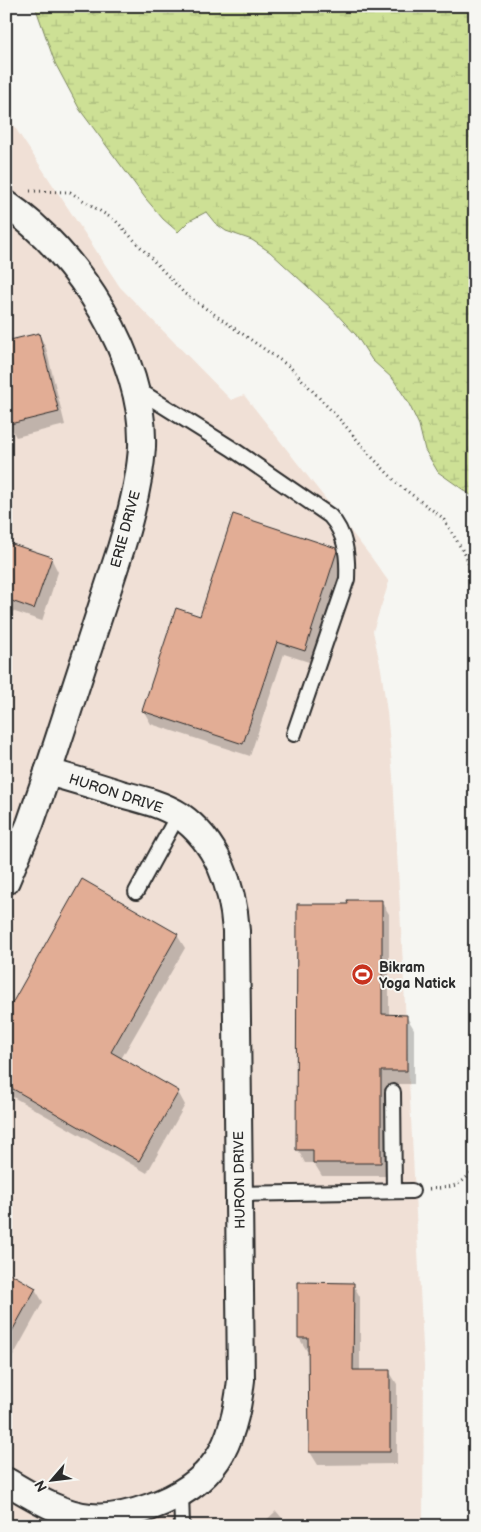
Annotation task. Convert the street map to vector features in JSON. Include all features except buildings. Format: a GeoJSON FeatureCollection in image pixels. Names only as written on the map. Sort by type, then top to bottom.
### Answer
{"type":"FeatureCollection","features":[{"type":"Feature","properties":{"kind":"street","name":"ERIE DRIVE"},"geometry":{"type":"LineString","coordinates":[[6,881],[30,824],[48,772],[130,515],[138,481],[142,448],[135,388],[117,337],[90,292],[52,244],[32,224],[14,197]]}},
{"type":"Feature","properties":{"kind":"street","name":"HURON DRIVE"},"geometry":{"type":"LineString","coordinates":[[6,1481],[61,1510],[89,1517],[113,1517],[136,1512],[162,1503],[181,1493],[202,1478],[216,1463],[227,1443],[234,1424],[241,1380],[235,914],[228,885],[220,863],[203,837],[193,826],[178,815],[166,808],[48,772]]}},
{"type":"Feature","properties":{"kind":"lane"},"geometry":{"type":"LineString","coordinates":[[135,388],[231,448],[330,516],[341,530],[347,552],[347,579],[294,734]]}},
{"type":"Feature","properties":{"kind":"lane"},"geometry":{"type":"LineString","coordinates":[[136,892],[178,815]]}},
{"type":"Feature","properties":{"kind":"lane"},"geometry":{"type":"LineString","coordinates":[[393,1092],[394,1191]]}},
{"type":"Feature","properties":{"kind":"lane"},"geometry":{"type":"LineString","coordinates":[[239,1194],[412,1191]]}},
{"type":"Feature","properties":{"kind":"lane"},"geometry":{"type":"LineString","coordinates":[[181,1493],[182,1526]]}},
{"type":"Feature","properties":{"kind":"path"},"geometry":{"type":"LineString","coordinates":[[14,197],[70,192],[116,221],[184,294],[290,368],[400,486],[443,518],[466,556],[475,586]]}},
{"type":"Feature","properties":{"kind":"path"},"geometry":{"type":"LineString","coordinates":[[412,1191],[454,1186],[465,1180],[475,1167]]}},
{"type":"Feature","properties":{"kind":"shaded area"},"geometry":{"type":"Polygon","coordinates":[[[6,107],[14,126],[120,287],[231,400],[244,395],[389,582],[373,631],[387,712],[393,776],[424,1365],[423,1526],[6,1526],[6,107]]]}},
{"type":"Feature","properties":{"kind":"green space"},"geometry":{"type":"Polygon","coordinates":[[[35,6],[475,6],[475,498],[438,472],[425,450],[419,425],[408,402],[393,379],[372,360],[356,335],[332,309],[270,252],[252,240],[226,231],[215,223],[206,212],[189,221],[178,232],[163,219],[80,110],[55,63],[35,6]]]}},
{"type":"Feature","properties":{"kind":"place","name":"Bikram Yoga Natick"},"geometry":{"type":"Point","coordinates":[363,975]}}]}
